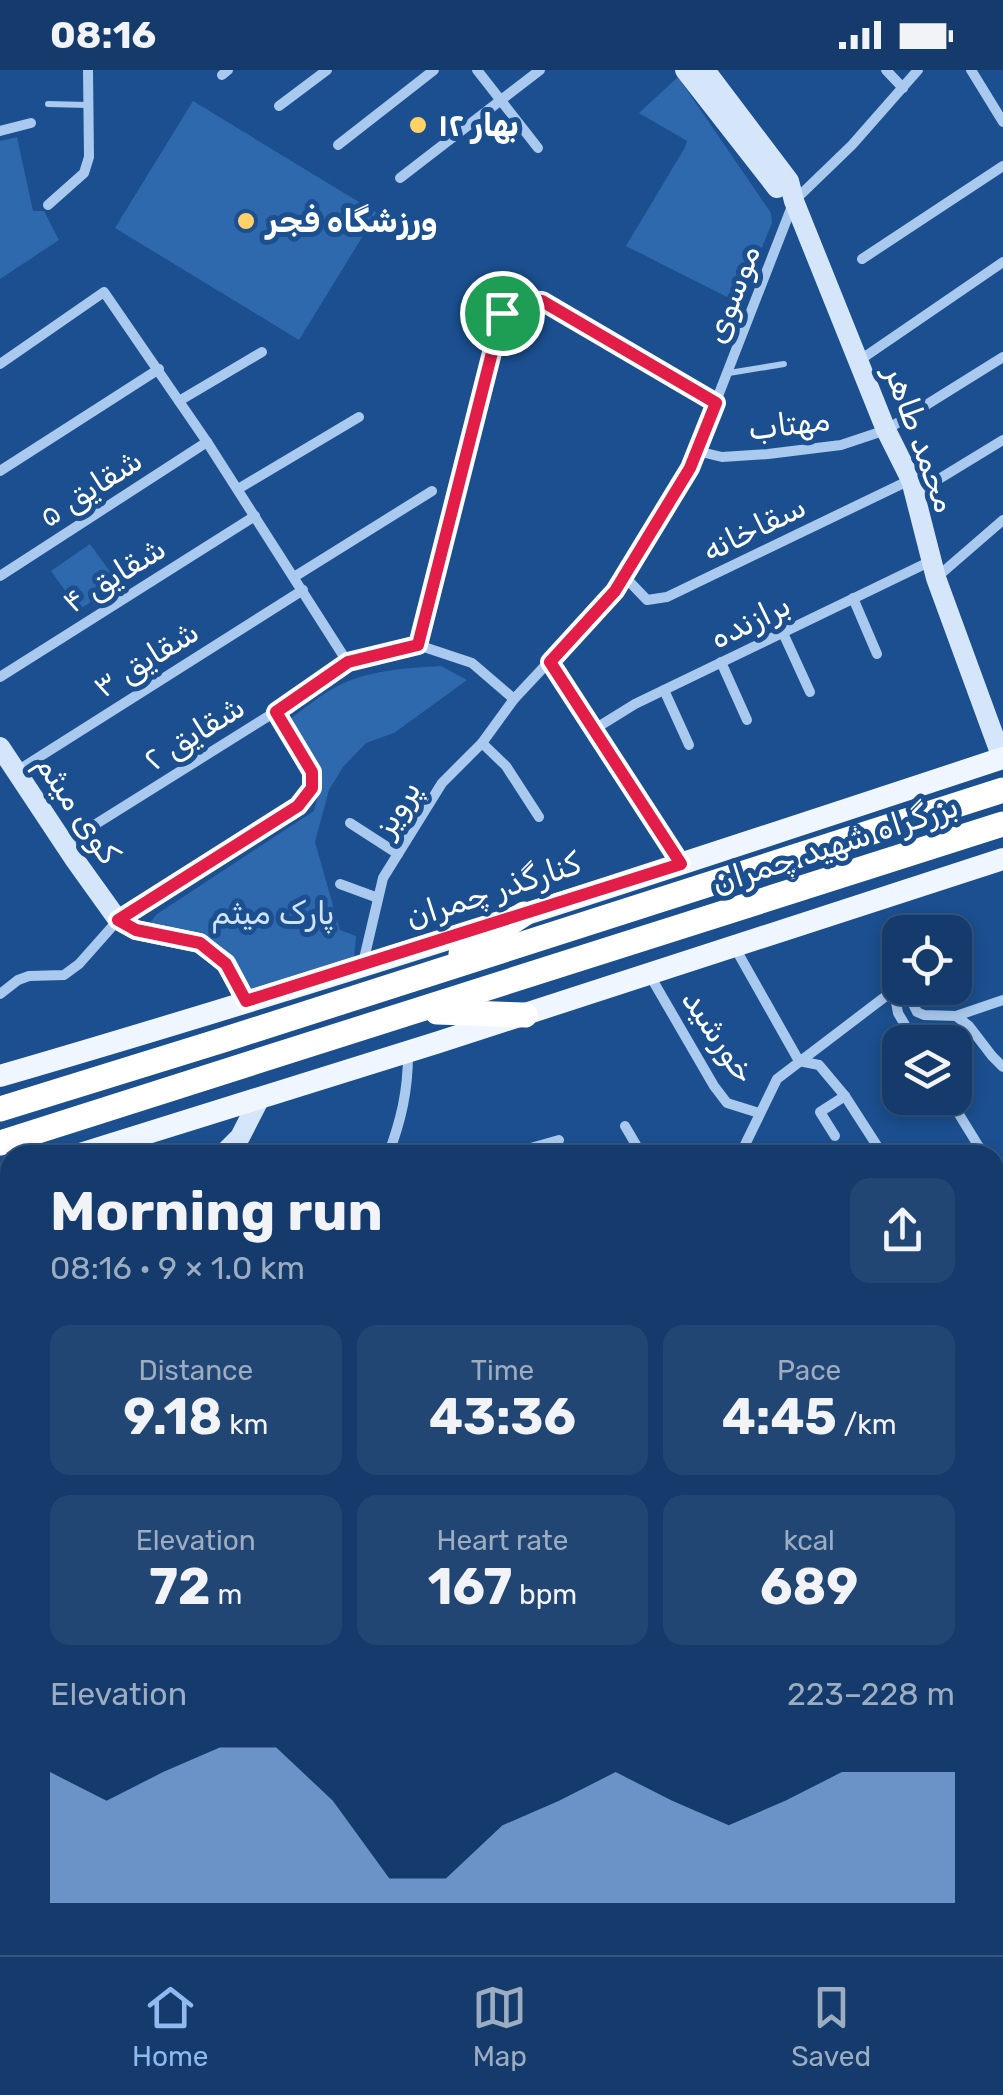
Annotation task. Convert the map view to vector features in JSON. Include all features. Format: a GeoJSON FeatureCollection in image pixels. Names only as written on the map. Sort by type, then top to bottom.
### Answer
{"type":"FeatureCollection","features":[{"type":"Feature","properties":{"kind":"highway","name":"بزرگراه شهید چمران"},"geometry":{"type":"LineString","coordinates":[[0,1108],[1003,790]]}},
{"type":"Feature","properties":{"kind":"highway","name":"بزرگراه شهید چمران"},"geometry":{"type":"LineString","coordinates":[[0,1143],[1003,824]]}},
{"type":"Feature","properties":{"kind":"highway"},"geometry":{"type":"LineString","coordinates":[[431,973],[524,914]]}},
{"type":"Feature","properties":{"kind":"highway"},"geometry":{"type":"LineString","coordinates":[[417,1012],[525,1015]]}},
{"type":"Feature","properties":{"kind":"main road","name":"محمد طاهر"},"geometry":{"type":"LineString","coordinates":[[685,70],[779,191],[794,201]]}},
{"type":"Feature","properties":{"kind":"main road","name":"محمد طاهر"},"geometry":{"type":"LineString","coordinates":[[705,70],[789,181],[886,430],[914,487],[934,570],[1003,758]]}},
{"type":"Feature","properties":{"kind":"main road","name":"کوی میثم"},"geometry":{"type":"LineString","coordinates":[[0,747],[118,920]]}},
{"type":"Feature","properties":{"kind":"main road","name":"کنارگذر چمران"},"geometry":{"type":"LineString","coordinates":[[0,1076],[524,914],[1003,758]]}},
{"type":"Feature","properties":{"kind":"main road"},"geometry":{"type":"LineString","coordinates":[[109,1145],[1003,859]]}},
{"type":"Feature","properties":{"kind":"main road"},"geometry":{"type":"LineString","coordinates":[[118,920],[136,930],[200,943],[226,964],[246,1001]]}},
{"type":"Feature","properties":{"kind":"main road"},"geometry":{"type":"LineString","coordinates":[[232,1145],[260,1098]]}},
{"type":"Feature","properties":{"kind":"street"},"geometry":{"type":"LineString","coordinates":[[48,204],[84,173],[90,156],[88,70]]}},
{"type":"Feature","properties":{"kind":"street"},"geometry":{"type":"LineString","coordinates":[[278,106],[327,70]]}},
{"type":"Feature","properties":{"kind":"street"},"geometry":{"type":"LineString","coordinates":[[338,144],[434,70]]}},
{"type":"Feature","properties":{"kind":"street"},"geometry":{"type":"LineString","coordinates":[[477,70],[538,148]]}},
{"type":"Feature","properties":{"kind":"street"},"geometry":{"type":"LineString","coordinates":[[400,178],[540,70]]}},
{"type":"Feature","properties":{"kind":"street"},"geometry":{"type":"LineString","coordinates":[[886,70],[902,88]]}},
{"type":"Feature","properties":{"kind":"street"},"geometry":{"type":"LineString","coordinates":[[794,201],[918,70]]}},
{"type":"Feature","properties":{"kind":"street"},"geometry":{"type":"LineString","coordinates":[[972,70],[1003,122]]}},
{"type":"Feature","properties":{"kind":"street"},"geometry":{"type":"LineString","coordinates":[[0,131],[31,122]]}},
{"type":"Feature","properties":{"kind":"street"},"geometry":{"type":"LineString","coordinates":[[862,259],[1003,166]]}},
{"type":"Feature","properties":{"kind":"street","name":"موسوی"},"geometry":{"type":"LineString","coordinates":[[514,700],[615,591],[690,468],[794,201]]}},
{"type":"Feature","properties":{"kind":"street"},"geometry":{"type":"LineString","coordinates":[[860,360],[1003,262]]}},
{"type":"Feature","properties":{"kind":"street"},"geometry":{"type":"LineString","coordinates":[[0,364],[104,292],[238,489],[348,662],[418,645],[472,664],[514,700]]}},
{"type":"Feature","properties":{"kind":"street"},"geometry":{"type":"LineString","coordinates":[[418,645],[502,313],[520,300],[542,301],[716,403]]}},
{"type":"Feature","properties":{"kind":"street"},"geometry":{"type":"LineString","coordinates":[[179,401],[262,352]]}},
{"type":"Feature","properties":{"kind":"street","name":"مهتاب"},"geometry":{"type":"LineString","coordinates":[[697,450],[722,457],[841,445],[886,430],[1003,356]]}},
{"type":"Feature","properties":{"kind":"street"},"geometry":{"type":"LineString","coordinates":[[0,470],[158,369]]}},
{"type":"Feature","properties":{"kind":"street"},"geometry":{"type":"LineString","coordinates":[[238,489],[359,416]]}},
{"type":"Feature","properties":{"kind":"street"},"geometry":{"type":"LineString","coordinates":[[914,487],[1003,440]]}},
{"type":"Feature","properties":{"kind":"street","name":"شقایق ۵"},"geometry":{"type":"LineString","coordinates":[[0,576],[207,442]]}},
{"type":"Feature","properties":{"kind":"street","name":"سقاخانه"},"geometry":{"type":"LineString","coordinates":[[624,576],[647,600],[668,597],[914,487]]}},
{"type":"Feature","properties":{"kind":"street"},"geometry":{"type":"LineString","coordinates":[[294,576],[432,490]]}},
{"type":"Feature","properties":{"kind":"street","name":"شقایق ۴"},"geometry":{"type":"LineString","coordinates":[[0,677],[255,516]]}},
{"type":"Feature","properties":{"kind":"street","name":"برازنده"},"geometry":{"type":"LineString","coordinates":[[593,730],[664,690],[853,598],[934,570],[1003,520]]}},
{"type":"Feature","properties":{"kind":"street","name":"شقایق ۳"},"geometry":{"type":"LineString","coordinates":[[16,771],[303,590]]}},
{"type":"Feature","properties":{"kind":"street"},"geometry":{"type":"LineString","coordinates":[[853,598],[877,654]]}},
{"type":"Feature","properties":{"kind":"street"},"geometry":{"type":"LineString","coordinates":[[783,633],[810,692]]}},
{"type":"Feature","properties":{"kind":"street","name":"شقایق ۲"},"geometry":{"type":"LineString","coordinates":[[64,844],[276,712],[348,662]]}},
{"type":"Feature","properties":{"kind":"street"},"geometry":{"type":"LineString","coordinates":[[550,662],[681,864]]}},
{"type":"Feature","properties":{"kind":"street"},"geometry":{"type":"LineString","coordinates":[[721,662],[747,720]]}},
{"type":"Feature","properties":{"kind":"street"},"geometry":{"type":"LineString","coordinates":[[664,690],[689,745]]}},
{"type":"Feature","properties":{"kind":"street","name":"پرویز"},"geometry":{"type":"LineString","coordinates":[[363,964],[383,878],[442,783],[482,743],[514,700]]}},
{"type":"Feature","properties":{"kind":"street"},"geometry":{"type":"LineString","coordinates":[[0,994],[29,976],[64,975],[118,920],[298,806],[312,788],[312,772],[276,712]]}},
{"type":"Feature","properties":{"kind":"street"},"geometry":{"type":"LineString","coordinates":[[482,743],[506,766],[539,817]]}},
{"type":"Feature","properties":{"kind":"street"},"geometry":{"type":"LineString","coordinates":[[350,823],[398,854]]}},
{"type":"Feature","properties":{"kind":"street"},"geometry":{"type":"LineString","coordinates":[[340,884],[378,898]]}},
{"type":"Feature","properties":{"kind":"street"},"geometry":{"type":"LineString","coordinates":[[734,946],[799,1061],[819,1065],[877,1145]]}},
{"type":"Feature","properties":{"kind":"street","name":"خورشید"},"geometry":{"type":"LineString","coordinates":[[648,973],[714,1086],[727,1102],[759,1113]]}},
{"type":"Feature","properties":{"kind":"street"},"geometry":{"type":"LineString","coordinates":[[745,1145],[776,1079],[882,999]]}},
{"type":"Feature","properties":{"kind":"street"},"geometry":{"type":"LineString","coordinates":[[913,1005],[924,1015],[956,1016],[1003,1000]]}},
{"type":"Feature","properties":{"kind":"street"},"geometry":{"type":"LineString","coordinates":[[956,1016],[1003,1067]]}},
{"type":"Feature","properties":{"kind":"street"},"geometry":{"type":"LineString","coordinates":[[392,1145],[408,1084],[408,1052]]}},
{"type":"Feature","properties":{"kind":"street"},"geometry":{"type":"LineString","coordinates":[[836,1136],[820,1112],[845,1096]]}},
{"type":"Feature","properties":{"kind":"street"},"geometry":{"type":"LineString","coordinates":[[959,1115],[978,1145]]}},
{"type":"Feature","properties":{"kind":"street"},"geometry":{"type":"LineString","coordinates":[[626,1126],[636,1145]]}},
{"type":"Feature","properties":{"kind":"street"},"geometry":{"type":"LineString","coordinates":[[541,1145],[559,1140]]}},
{"type":"Feature","properties":{"kind":"lane"},"geometry":{"type":"LineString","coordinates":[[48,104],[89,106]]}},
{"type":"Feature","properties":{"kind":"lane"},"geometry":{"type":"LineString","coordinates":[[729,373],[784,364]]}},
{"type":"Feature","properties":{"kind":"green space"},"geometry":{"type":"Polygon","coordinates":[[[678,77],[771,213],[772,223],[739,303],[626,246],[687,141],[639,113],[678,77]]]}},
{"type":"Feature","properties":{"kind":"green space","name":"ورزشگاه فجر"},"geometry":{"type":"Polygon","coordinates":[[[193,101],[377,213],[299,340],[115,228],[193,101]]]}},
{"type":"Feature","properties":{"kind":"green space"},"geometry":{"type":"Polygon","coordinates":[[[17,137],[33,211],[44,211],[59,240],[0,279],[0,141],[17,137]]]}},
{"type":"Feature","properties":{"kind":"green space"},"geometry":{"type":"Polygon","coordinates":[[[90,544],[118,583],[79,610],[51,571],[90,544]]]}},
{"type":"Feature","properties":{"kind":"green space","name":"پارک میثم"},"geometry":{"type":"Polygon","coordinates":[[[441,666],[467,680],[394,733],[366,743],[343,767],[329,790],[315,842],[340,930],[356,936],[354,959],[251,991],[234,959],[147,926],[157,914],[314,811],[322,780],[317,761],[289,720],[348,681],[387,671],[441,666]]]}},
{"type":"Feature","properties":{"kind":"place","name":"بهار ۱۲"},"geometry":{"type":"Point","coordinates":[418,125]}},
{"type":"Feature","properties":{"kind":"place","name":"ورزشگاه فجر"},"geometry":{"type":"Point","coordinates":[246,221]}},
{"type":"Feature","properties":{"kind":"route"},"geometry":{"type":"LineString","coordinates":[[520,300],[542,301],[716,403],[690,468],[615,591],[550,662],[681,864],[246,1001],[226,964],[200,943],[136,930],[118,920],[298,806],[312,788],[312,772],[276,712],[348,662],[418,645],[502,313],[520,300]]}}]}
